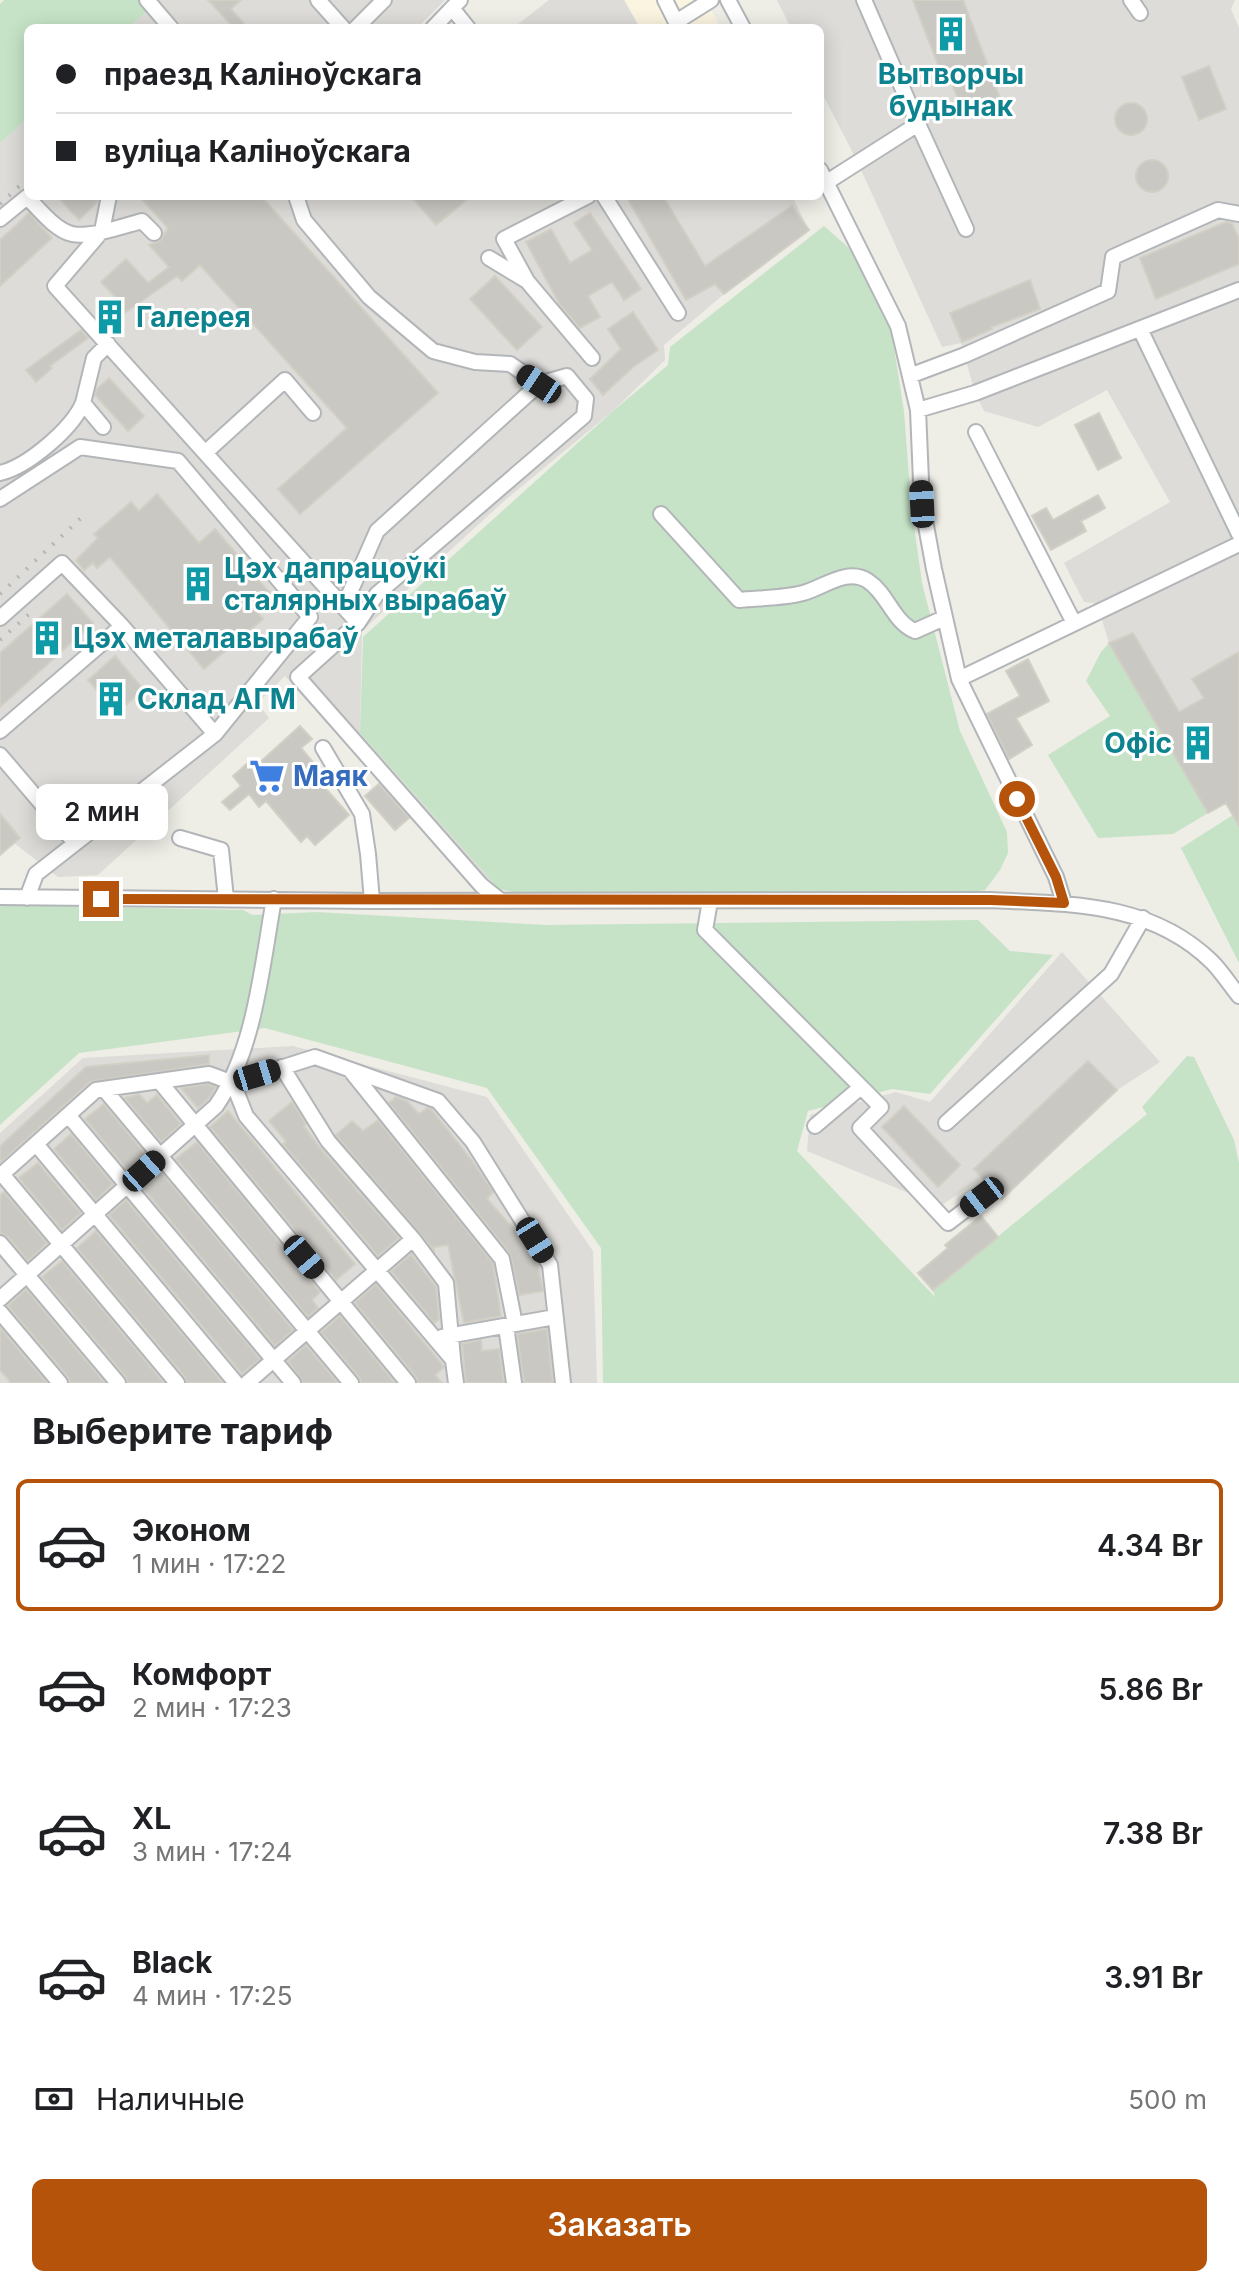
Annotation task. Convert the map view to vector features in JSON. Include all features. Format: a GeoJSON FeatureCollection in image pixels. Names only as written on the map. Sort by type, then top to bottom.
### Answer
{"type":"FeatureCollection","features":[{"type":"Feature","properties":{"kind":"street"},"geometry":{"type":"LineString","coordinates":[[147,0],[168,24]]}},
{"type":"Feature","properties":{"kind":"street"},"geometry":{"type":"LineString","coordinates":[[318,0],[339,24]]}},
{"type":"Feature","properties":{"kind":"street"},"geometry":{"type":"LineString","coordinates":[[360,24],[384,0]]}},
{"type":"Feature","properties":{"kind":"street"},"geometry":{"type":"LineString","coordinates":[[665,0],[677,24]]}},
{"type":"Feature","properties":{"kind":"street"},"geometry":{"type":"LineString","coordinates":[[678,24],[711,0]]}},
{"type":"Feature","properties":{"kind":"street"},"geometry":{"type":"LineString","coordinates":[[728,0],[741,24]]}},
{"type":"Feature","properties":{"kind":"street"},"geometry":{"type":"LineString","coordinates":[[864,0],[966,229]]}},
{"type":"Feature","properties":{"kind":"street"},"geometry":{"type":"LineString","coordinates":[[1131,0],[1140,13]]}},
{"type":"Feature","properties":{"kind":"street"},"geometry":{"type":"LineString","coordinates":[[437,24],[456,4],[466,24]]}},
{"type":"Feature","properties":{"kind":"street"},"geometry":{"type":"LineString","coordinates":[[918,124],[857,161],[824,176],[898,326],[912,375],[918,410],[922,504],[959,679],[1056,877],[1064,903]]}},
{"type":"Feature","properties":{"kind":"street"},"geometry":{"type":"LineString","coordinates":[[0,219],[24,199]]}},
{"type":"Feature","properties":{"kind":"street"},"geometry":{"type":"LineString","coordinates":[[30,200],[51,221],[72,234],[102,231],[142,221],[154,233]]}},
{"type":"Feature","properties":{"kind":"street"},"geometry":{"type":"LineString","coordinates":[[108,200],[102,231],[55,286],[358,623]]}},
{"type":"Feature","properties":{"kind":"street"},"geometry":{"type":"LineString","coordinates":[[297,200],[304,220],[369,297],[433,351],[475,362],[510,364],[539,384]]}},
{"type":"Feature","properties":{"kind":"street"},"geometry":{"type":"LineString","coordinates":[[580,200],[504,239],[527,281],[592,358]]}},
{"type":"Feature","properties":{"kind":"street"},"geometry":{"type":"LineString","coordinates":[[607,200],[678,313]]}},
{"type":"Feature","properties":{"kind":"street"},"geometry":{"type":"LineString","coordinates":[[912,375],[965,355],[1108,291],[1113,257],[1218,210],[1239,214]]}},
{"type":"Feature","properties":{"kind":"street"},"geometry":{"type":"LineString","coordinates":[[489,258],[527,281]]}},
{"type":"Feature","properties":{"kind":"street"},"geometry":{"type":"LineString","coordinates":[[918,410],[975,393],[1239,290]]}},
{"type":"Feature","properties":{"kind":"street"},"geometry":{"type":"LineString","coordinates":[[1140,329],[1239,534]]}},
{"type":"Feature","properties":{"kind":"street"},"geometry":{"type":"LineString","coordinates":[[0,473],[15,468],[62,433],[78,416],[94,358],[108,344]]}},
{"type":"Feature","properties":{"kind":"street"},"geometry":{"type":"LineString","coordinates":[[344,606],[377,531],[539,384],[567,376],[586,399],[584,416],[377,594],[358,623],[298,677],[481,885],[501,901]]}},
{"type":"Feature","properties":{"kind":"street"},"geometry":{"type":"LineString","coordinates":[[206,452],[285,380],[313,413]]}},
{"type":"Feature","properties":{"kind":"street"},"geometry":{"type":"LineString","coordinates":[[83,403],[103,427]]}},
{"type":"Feature","properties":{"kind":"street"},"geometry":{"type":"LineString","coordinates":[[976,432],[1074,623]]}},
{"type":"Feature","properties":{"kind":"street"},"geometry":{"type":"LineString","coordinates":[[0,499],[80,447],[178,461],[310,617],[215,734],[36,874],[27,898]]}},
{"type":"Feature","properties":{"kind":"street"},"geometry":{"type":"LineString","coordinates":[[661,514],[739,600],[800,594],[850,576],[861,577],[880,591],[906,627],[915,631],[944,618]]}},
{"type":"Feature","properties":{"kind":"street"},"geometry":{"type":"LineString","coordinates":[[959,679],[1239,544]]}},
{"type":"Feature","properties":{"kind":"street"},"geometry":{"type":"LineString","coordinates":[[0,618],[62,563],[122,626],[215,734]]}},
{"type":"Feature","properties":{"kind":"street"},"geometry":{"type":"LineString","coordinates":[[0,731],[122,626]]}},
{"type":"Feature","properties":{"kind":"street"},"geometry":{"type":"LineString","coordinates":[[323,748],[362,814],[372,901]]}},
{"type":"Feature","properties":{"kind":"street"},"geometry":{"type":"LineString","coordinates":[[0,755],[75,843]]}},
{"type":"Feature","properties":{"kind":"street"},"geometry":{"type":"LineString","coordinates":[[180,838],[221,850],[226,899]]}},
{"type":"Feature","properties":{"kind":"street"},"geometry":{"type":"LineString","coordinates":[[0,897],[372,901],[991,900],[1064,903],[1115,909],[1179,935],[1213,962],[1239,996]]}},
{"type":"Feature","properties":{"kind":"street"},"geometry":{"type":"LineString","coordinates":[[0,1299],[216,1106],[233,1083],[254,1008],[274,899]]}},
{"type":"Feature","properties":{"kind":"street"},"geometry":{"type":"LineString","coordinates":[[710,901],[705,930],[881,1107],[860,1128],[948,1223],[982,1197]]}},
{"type":"Feature","properties":{"kind":"street"},"geometry":{"type":"LineString","coordinates":[[946,1123],[1111,974],[1143,918]]}},
{"type":"Feature","properties":{"kind":"street"},"geometry":{"type":"LineString","coordinates":[[177,1383],[1,1175],[96,1090],[209,1074],[233,1083],[315,1057],[438,1101],[473,1142],[550,1265],[563,1383]]}},
{"type":"Feature","properties":{"kind":"street"},"geometry":{"type":"LineString","coordinates":[[282,1067],[328,1141],[413,1239],[446,1283],[456,1383]]}},
{"type":"Feature","properties":{"kind":"street"},"geometry":{"type":"LineString","coordinates":[[351,1071],[502,1259],[514,1383]]}},
{"type":"Feature","properties":{"kind":"street"},"geometry":{"type":"LineString","coordinates":[[160,1082],[408,1383]]}},
{"type":"Feature","properties":{"kind":"street"},"geometry":{"type":"LineString","coordinates":[[233,1083],[246,1116],[453,1360]]}},
{"type":"Feature","properties":{"kind":"street"},"geometry":{"type":"LineString","coordinates":[[815,1126],[861,1087]]}},
{"type":"Feature","properties":{"kind":"street"},"geometry":{"type":"LineString","coordinates":[[104,1089],[351,1383]]}},
{"type":"Feature","properties":{"kind":"street"},"geometry":{"type":"LineString","coordinates":[[68,1115],[293,1383]]}},
{"type":"Feature","properties":{"kind":"street"},"geometry":{"type":"LineString","coordinates":[[36,1144],[236,1383]]}},
{"type":"Feature","properties":{"kind":"street"},"geometry":{"type":"LineString","coordinates":[[247,1383],[413,1239]]}},
{"type":"Feature","properties":{"kind":"street"},"geometry":{"type":"LineString","coordinates":[[0,1243],[118,1383]]}},
{"type":"Feature","properties":{"kind":"street"},"geometry":{"type":"LineString","coordinates":[[0,1312],[60,1383]]}},
{"type":"Feature","properties":{"kind":"street"},"geometry":{"type":"LineString","coordinates":[[434,1338],[555,1317]]}},
{"type":"Feature","properties":{"kind":"shaded area"},"geometry":{"type":"Polygon","coordinates":[[[160,0],[445,0],[421,24],[133,24],[160,0]]]}},
{"type":"Feature","properties":{"kind":"shaded area"},"geometry":{"type":"Polygon","coordinates":[[[549,0],[624,0],[638,24],[518,24],[549,0]]]}},
{"type":"Feature","properties":{"kind":"shaded area"},"geometry":{"type":"Polygon","coordinates":[[[624,0],[706,0],[719,24],[638,24],[624,0]]]}},
{"type":"Feature","properties":{"kind":"shaded area"},"geometry":{"type":"Polygon","coordinates":[[[777,0],[1235,0],[1231,9],[1239,28],[1239,825],[1226,803],[1208,813],[1109,643],[1099,610],[1094,603],[1084,602],[1064,563],[1170,502],[1107,390],[1038,427],[984,411],[975,393],[961,343],[942,347],[857,161],[824,97],[824,24],[789,24],[777,0]]]}},
{"type":"Feature","properties":{"kind":"shaded area"},"geometry":{"type":"Polygon","coordinates":[[[24,122],[24,200],[794,200],[809,230],[724,294],[664,345],[665,360],[614,410],[503,502],[362,631],[360,733],[499,889],[499,894],[479,891],[285,676],[258,703],[269,718],[98,875],[58,877],[14,843],[0,855],[0,143],[24,122]]]}},
{"type":"Feature","properties":{"kind":"shaded area"},"geometry":{"type":"Polygon","coordinates":[[[1062,952],[1160,1062],[940,1206],[807,1151],[810,1115],[896,1092],[930,1102],[1062,952]]]}},
{"type":"Feature","properties":{"kind":"shaded area"},"geometry":{"type":"Polygon","coordinates":[[[293,1046],[487,1097],[593,1251],[597,1383],[0,1383],[0,1133],[83,1058],[293,1046]]]}},
{"type":"Feature","properties":{"kind":"green space"},"geometry":{"type":"Polygon","coordinates":[[[4,0],[160,0],[133,24],[24,24],[24,122],[0,143],[0,4],[4,0]]]}},
{"type":"Feature","properties":{"kind":"green space"},"geometry":{"type":"Polygon","coordinates":[[[824,226],[849,248],[891,329],[904,411],[911,504],[922,583],[960,731],[1007,832],[1008,853],[1000,870],[985,890],[962,894],[521,894],[499,889],[360,733],[363,637],[668,365],[670,347],[824,226]]]}},
{"type":"Feature","properties":{"kind":"green space"},"geometry":{"type":"Polygon","coordinates":[[[1109,643],[1208,813],[1173,834],[1098,838],[1048,755],[1110,716],[1086,681],[1109,643]]]}},
{"type":"Feature","properties":{"kind":"green space"},"geometry":{"type":"Polygon","coordinates":[[[1233,815],[1239,825],[1239,963],[1181,848],[1233,815]]]}},
{"type":"Feature","properties":{"kind":"green space"},"geometry":{"type":"Polygon","coordinates":[[[0,905],[243,910],[252,915],[316,912],[545,925],[978,920],[1010,951],[1053,955],[930,1094],[892,1089],[808,1111],[797,1151],[935,1297],[933,1290],[1147,1114],[1142,1107],[1187,1056],[1194,1057],[1234,1140],[1239,1163],[1239,1383],[603,1383],[601,1248],[487,1088],[265,1028],[79,1053],[0,1125],[0,905]]]}},
{"type":"Feature","properties":{"kind":"building"},"geometry":{"type":"Polygon","coordinates":[[[208,0],[241,0],[231,9],[244,24],[230,24],[208,0]]]}},
{"type":"Feature","properties":{"kind":"building","name":"Вытворчы будынак"},"geometry":{"type":"Polygon","coordinates":[[[913,0],[963,0],[1001,101],[964,115],[946,68],[940,70],[913,0]]]}},
{"type":"Feature","properties":{"kind":"building"},"geometry":{"type":"Polygon","coordinates":[[[1209,66],[1226,109],[1199,120],[1182,77],[1209,66]]]}},
{"type":"Feature","properties":{"kind":"building"},"geometry":{"type":"Polygon","coordinates":[[[1131,103],[1142,108],[1147,119],[1142,130],[1131,135],[1120,130],[1115,119],[1120,108],[1131,103]]]}},
{"type":"Feature","properties":{"kind":"building"},"geometry":{"type":"Polygon","coordinates":[[[1152,160],[1163,165],[1168,176],[1163,187],[1152,192],[1141,187],[1136,176],[1141,165],[1152,160]]]}},
{"type":"Feature","properties":{"kind":"building"},"geometry":{"type":"Polygon","coordinates":[[[61,200],[98,201],[79,220],[61,200]]]}},
{"type":"Feature","properties":{"kind":"building"},"geometry":{"type":"Polygon","coordinates":[[[143,200],[265,200],[438,393],[300,514],[278,489],[347,428],[200,265],[182,281],[177,276],[105,327],[98,318],[120,302],[101,282],[126,259],[148,283],[169,267],[149,245],[160,241],[168,228],[143,200]]]}},
{"type":"Feature","properties":{"kind":"building"},"geometry":{"type":"Polygon","coordinates":[[[414,200],[466,200],[436,225],[414,200]]]}},
{"type":"Feature","properties":{"kind":"building"},"geometry":{"type":"Polygon","coordinates":[[[628,200],[665,200],[705,266],[792,206],[809,230],[724,294],[715,284],[686,300],[628,200]]]}},
{"type":"Feature","properties":{"kind":"building"},"geometry":{"type":"Polygon","coordinates":[[[29,213],[52,238],[0,286],[0,240],[29,213]]]}},
{"type":"Feature","properties":{"kind":"building"},"geometry":{"type":"Polygon","coordinates":[[[590,213],[641,289],[624,300],[612,282],[588,296],[600,317],[580,328],[560,305],[526,242],[551,229],[570,263],[592,250],[574,223],[590,213]]]}},
{"type":"Feature","properties":{"kind":"building"},"geometry":{"type":"Polygon","coordinates":[[[1226,222],[1232,223],[1239,239],[1239,264],[1156,299],[1140,258],[1226,222]]]}},
{"type":"Feature","properties":{"kind":"building"},"geometry":{"type":"Polygon","coordinates":[[[495,276],[542,327],[517,350],[470,299],[495,276]]]}},
{"type":"Feature","properties":{"kind":"building"},"geometry":{"type":"Polygon","coordinates":[[[1030,280],[1040,309],[991,327],[962,342],[950,313],[1030,280]]]}},
{"type":"Feature","properties":{"kind":"building"},"geometry":{"type":"Polygon","coordinates":[[[633,312],[658,350],[633,367],[603,395],[590,379],[621,349],[608,329],[633,312]]]}},
{"type":"Feature","properties":{"kind":"building"},"geometry":{"type":"Polygon","coordinates":[[[81,330],[88,338],[50,366],[52,368],[36,382],[26,370],[81,330]]]}},
{"type":"Feature","properties":{"kind":"building"},"geometry":{"type":"Polygon","coordinates":[[[109,378],[144,416],[128,431],[95,395],[109,378]]]}},
{"type":"Feature","properties":{"kind":"building"},"geometry":{"type":"Polygon","coordinates":[[[1099,413],[1121,458],[1098,470],[1075,425],[1099,413]]]}},
{"type":"Feature","properties":{"kind":"building","name":"Цэх дапрацоўкі сталярных вырабаў"},"geometry":{"type":"Polygon","coordinates":[[[157,494],[199,543],[215,529],[275,599],[258,613],[263,619],[204,669],[110,557],[97,568],[93,563],[84,570],[76,560],[98,538],[94,534],[131,502],[139,511],[157,494]]]}},
{"type":"Feature","properties":{"kind":"building"},"geometry":{"type":"Polygon","coordinates":[[[1098,495],[1105,508],[1081,521],[1086,531],[1051,550],[1032,516],[1046,508],[1053,520],[1098,495]]]}},
{"type":"Feature","properties":{"kind":"building","name":"Цэх металавырабаў"},"geometry":{"type":"Polygon","coordinates":[[[67,594],[93,623],[0,707],[0,653],[67,594]]]}},
{"type":"Feature","properties":{"kind":"building"},"geometry":{"type":"Polygon","coordinates":[[[1133,633],[1179,712],[1204,698],[1192,679],[1239,652],[1239,826],[1226,803],[1208,813],[1109,643],[1133,633]]]}},
{"type":"Feature","properties":{"kind":"building"},"geometry":{"type":"Polygon","coordinates":[[[115,656],[144,690],[116,713],[88,680],[115,656]]]}},
{"type":"Feature","properties":{"kind":"building"},"geometry":{"type":"Polygon","coordinates":[[[1028,659],[1049,701],[1016,718],[1032,745],[1009,759],[987,714],[1020,696],[1006,671],[1028,659]]]}},
{"type":"Feature","properties":{"kind":"building"},"geometry":{"type":"Polygon","coordinates":[[[300,726],[312,739],[301,748],[317,767],[311,772],[349,815],[315,845],[307,836],[301,842],[266,801],[259,807],[249,794],[230,810],[222,802],[241,786],[233,776],[251,760],[256,766],[300,726]]]}},
{"type":"Feature","properties":{"kind":"building"},"geometry":{"type":"Polygon","coordinates":[[[379,784],[409,818],[395,830],[365,796],[379,784]]]}},
{"type":"Feature","properties":{"kind":"building"},"geometry":{"type":"Polygon","coordinates":[[[0,814],[20,838],[0,855],[0,814]]]}},
{"type":"Feature","properties":{"kind":"building"},"geometry":{"type":"Polygon","coordinates":[[[209,1055],[209,1064],[90,1082],[0,1163],[0,1146],[86,1067],[209,1055]]]}},
{"type":"Feature","properties":{"kind":"building"},"geometry":{"type":"Polygon","coordinates":[[[1088,1061],[1117,1090],[1002,1199],[974,1169],[1088,1061]]]}},
{"type":"Feature","properties":{"kind":"building"},"geometry":{"type":"Polygon","coordinates":[[[208,1084],[216,1087],[198,1108],[181,1088],[208,1084]]]}},
{"type":"Feature","properties":{"kind":"building"},"geometry":{"type":"Polygon","coordinates":[[[139,1094],[147,1103],[157,1095],[181,1124],[161,1142],[125,1098],[139,1094]]]}},
{"type":"Feature","properties":{"kind":"building"},"geometry":{"type":"Polygon","coordinates":[[[396,1097],[407,1101],[419,1114],[427,1108],[431,1109],[473,1162],[493,1192],[487,1199],[520,1236],[538,1265],[543,1291],[519,1295],[510,1253],[389,1103],[396,1097]]]}},
{"type":"Feature","properties":{"kind":"building"},"geometry":{"type":"Polygon","coordinates":[[[292,1102],[320,1148],[399,1238],[378,1256],[283,1144],[286,1141],[269,1121],[292,1102]]]}},
{"type":"Feature","properties":{"kind":"building"},"geometry":{"type":"Polygon","coordinates":[[[104,1104],[146,1155],[128,1171],[85,1119],[104,1104]]]}},
{"type":"Feature","properties":{"kind":"building"},"geometry":{"type":"Polygon","coordinates":[[[904,1106],[960,1165],[938,1187],[882,1127],[904,1106]]]}},
{"type":"Feature","properties":{"kind":"building"},"geometry":{"type":"Polygon","coordinates":[[[228,1111],[355,1264],[336,1280],[210,1127],[228,1111]]]}},
{"type":"Feature","properties":{"kind":"building"},"geometry":{"type":"Polygon","coordinates":[[[378,1120],[493,1263],[501,1316],[464,1323],[448,1245],[434,1247],[434,1250],[336,1135],[352,1121],[363,1131],[378,1120]]]}},
{"type":"Feature","properties":{"kind":"building"},"geometry":{"type":"Polygon","coordinates":[[[71,1134],[113,1184],[96,1200],[54,1149],[71,1134]]]}},
{"type":"Feature","properties":{"kind":"building"},"geometry":{"type":"Polygon","coordinates":[[[197,1142],[320,1292],[312,1300],[318,1308],[308,1317],[176,1159],[197,1142]]]}},
{"type":"Feature","properties":{"kind":"building"},"geometry":{"type":"Polygon","coordinates":[[[38,1163],[81,1213],[62,1230],[19,1178],[38,1163]]]}},
{"type":"Feature","properties":{"kind":"building"},"geometry":{"type":"Polygon","coordinates":[[[161,1172],[293,1330],[275,1346],[142,1187],[161,1172]]]}},
{"type":"Feature","properties":{"kind":"building"},"geometry":{"type":"Polygon","coordinates":[[[4,1192],[47,1243],[28,1261],[8,1237],[0,1233],[0,1195],[4,1192]]]}},
{"type":"Feature","properties":{"kind":"building"},"geometry":{"type":"Polygon","coordinates":[[[126,1200],[260,1359],[242,1374],[109,1215],[126,1200]]]}},
{"type":"Feature","properties":{"kind":"building"},"geometry":{"type":"Polygon","coordinates":[[[981,1216],[998,1237],[933,1290],[918,1273],[948,1248],[945,1245],[981,1216]]]}},
{"type":"Feature","properties":{"kind":"building"},"geometry":{"type":"Polygon","coordinates":[[[96,1231],[223,1383],[187,1383],[77,1248],[96,1231]]]}},
{"type":"Feature","properties":{"kind":"building"},"geometry":{"type":"Polygon","coordinates":[[[411,1254],[436,1287],[439,1319],[434,1323],[391,1271],[411,1254]]]}},
{"type":"Feature","properties":{"kind":"building"},"geometry":{"type":"Polygon","coordinates":[[[62,1261],[164,1383],[128,1383],[42,1277],[62,1261]]]}},
{"type":"Feature","properties":{"kind":"building"},"geometry":{"type":"Polygon","coordinates":[[[376,1284],[444,1367],[435,1375],[442,1383],[418,1383],[355,1303],[376,1284]]]}},
{"type":"Feature","properties":{"kind":"building"},"geometry":{"type":"Polygon","coordinates":[[[26,1289],[105,1383],[70,1383],[8,1306],[26,1289]]]}},
{"type":"Feature","properties":{"kind":"building"},"geometry":{"type":"Polygon","coordinates":[[[340,1316],[395,1383],[361,1383],[321,1332],[340,1316]]]}},
{"type":"Feature","properties":{"kind":"building"},"geometry":{"type":"Polygon","coordinates":[[[0,1328],[47,1383],[11,1383],[0,1370],[0,1328]]]}},
{"type":"Feature","properties":{"kind":"building"},"geometry":{"type":"Polygon","coordinates":[[[547,1329],[553,1383],[524,1383],[517,1334],[547,1329]]]}},
{"type":"Feature","properties":{"kind":"building"},"geometry":{"type":"Polygon","coordinates":[[[481,1340],[482,1351],[499,1349],[504,1383],[466,1383],[462,1344],[481,1340]]]}},
{"type":"Feature","properties":{"kind":"building"},"geometry":{"type":"Polygon","coordinates":[[[306,1345],[338,1383],[303,1383],[288,1361],[306,1345]]]}},
{"type":"Feature","properties":{"kind":"railway"},"geometry":{"type":"LineString","coordinates":[[0,204],[24,182]]}},
{"type":"Feature","properties":{"kind":"railway"},"geometry":{"type":"LineString","coordinates":[[0,594],[83,516]]}},
{"type":"Feature","properties":{"kind":"railway"},"geometry":{"type":"LineString","coordinates":[[0,640],[36,608]]}},
{"type":"Feature","properties":{"kind":"place","name":"Вытворчы будынак"},"geometry":{"type":"Point","coordinates":[951,34]}},
{"type":"Feature","properties":{"kind":"place","name":"Галерея"},"geometry":{"type":"Point","coordinates":[110,317]}},
{"type":"Feature","properties":{"kind":"place","name":"Цэх дапрацоўкі сталярных вырабаў"},"geometry":{"type":"Point","coordinates":[198,584]}},
{"type":"Feature","properties":{"kind":"place","name":"Цэх металавырабаў"},"geometry":{"type":"Point","coordinates":[47,638]}},
{"type":"Feature","properties":{"kind":"place","name":"Склад АГМ"},"geometry":{"type":"Point","coordinates":[111,699]}},
{"type":"Feature","properties":{"kind":"place","name":"Офіс"},"geometry":{"type":"Point","coordinates":[1198,743]}},
{"type":"Feature","properties":{"kind":"place","name":"Маяк"},"geometry":{"type":"Point","coordinates":[267,776]}},
{"type":"Feature","properties":{"kind":"route"},"geometry":{"type":"LineString","coordinates":[[101,899],[991,900],[1064,903],[1056,877],[1017,799]]}}]}
